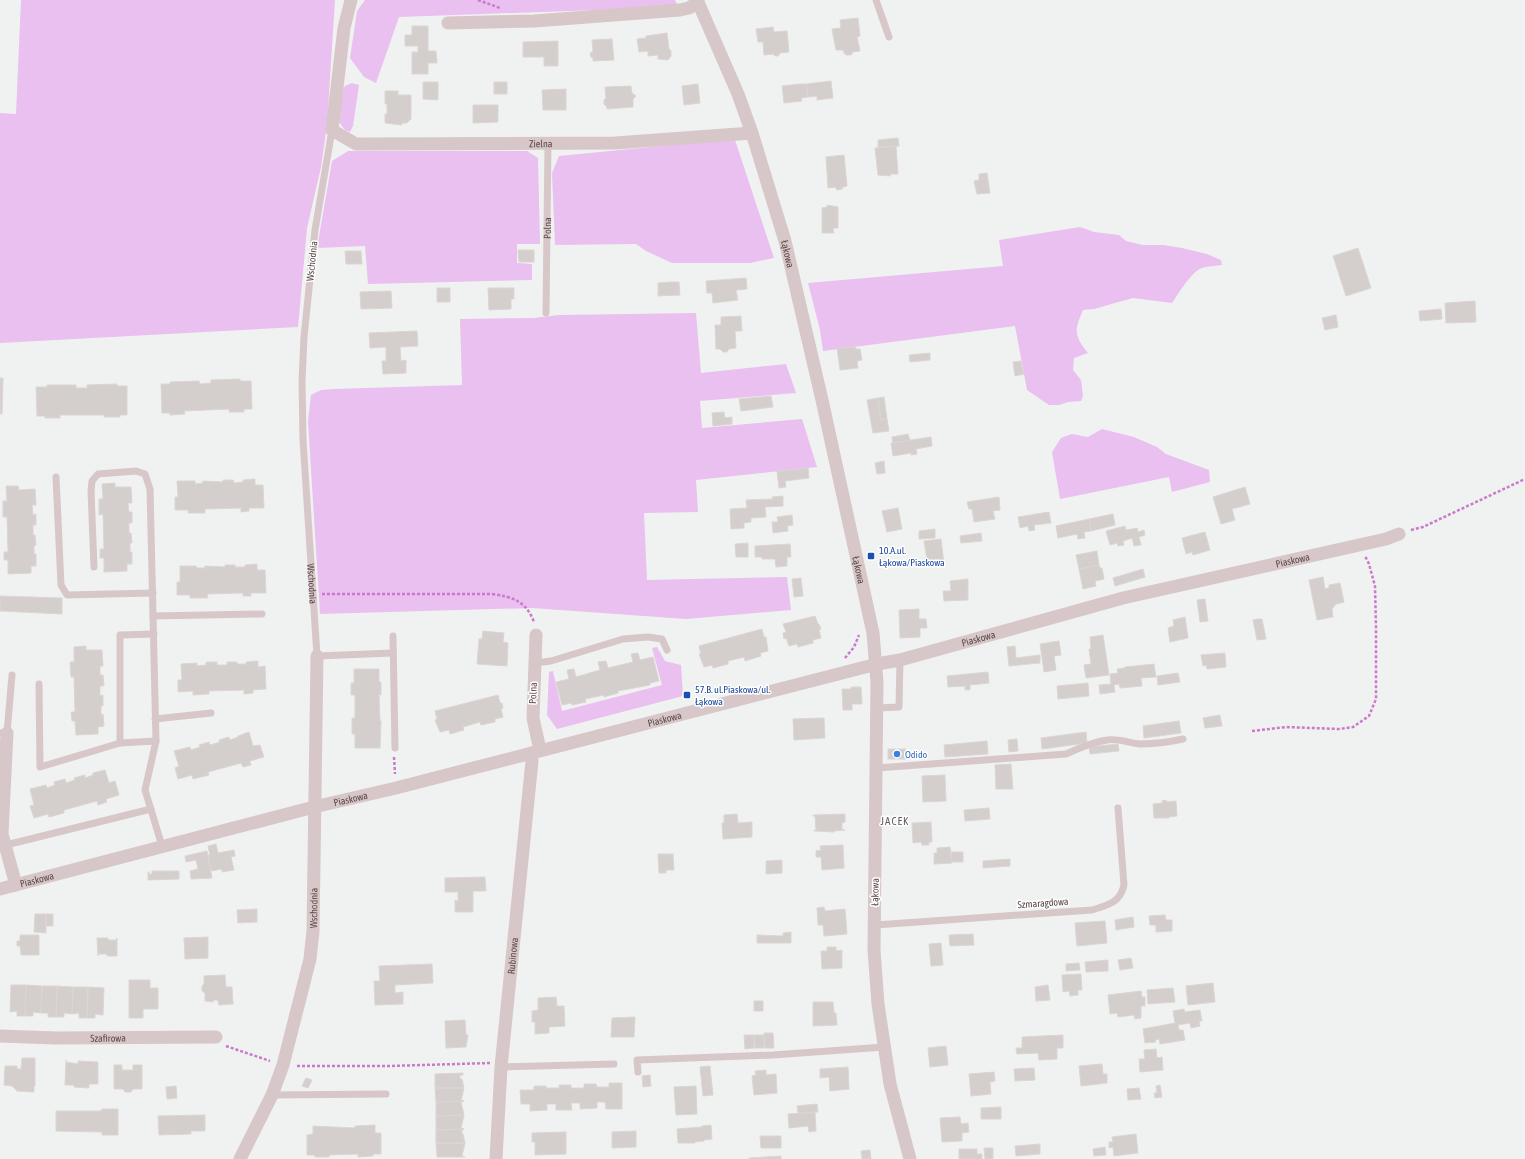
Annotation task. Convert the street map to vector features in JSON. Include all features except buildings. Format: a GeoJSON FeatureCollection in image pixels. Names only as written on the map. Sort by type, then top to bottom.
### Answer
{"type":"FeatureCollection","features":[{"type":"Feature","properties":{"kind":"street","name":"Wschodnia"},"geometry":{"type":"LineString","coordinates":[[332,130],[344,28],[351,0]]}},
{"type":"Feature","properties":{"kind":"street"},"geometry":{"type":"LineString","coordinates":[[448,23],[534,21],[680,10],[689,8],[697,1]]}},
{"type":"Feature","properties":{"kind":"street","name":"Łąkowa"},"geometry":{"type":"LineString","coordinates":[[697,1],[738,94],[752,133],[788,252],[874,634],[877,708],[874,950],[878,1004],[890,1084],[910,1159]]}},
{"type":"Feature","properties":{"kind":"street","name":"Zielna"},"geometry":{"type":"LineString","coordinates":[[332,130],[356,144],[369,145],[615,143],[752,133]]}},
{"type":"Feature","properties":{"kind":"street","name":"Piaskowa"},"geometry":{"type":"LineString","coordinates":[[0,888],[314,807],[396,788],[876,664],[900,660],[1123,598],[1386,539],[1399,534]]}},
{"type":"Feature","properties":{"kind":"street","name":"Polna"},"geometry":{"type":"LineString","coordinates":[[535,752],[533,718],[536,635]]}},
{"type":"Feature","properties":{"kind":"street","name":"Wschodnia"},"geometry":{"type":"LineString","coordinates":[[240,1159],[272,1095],[283,1065],[310,959],[313,931],[317,656]]}},
{"type":"Feature","properties":{"kind":"street"},"geometry":{"type":"LineString","coordinates":[[4,733],[2,846],[16,885]]}},
{"type":"Feature","properties":{"kind":"street","name":"Rubinowa"},"geometry":{"type":"LineString","coordinates":[[496,1159],[501,1067],[532,761],[535,752]]}},
{"type":"Feature","properties":{"kind":"street","name":"Szafirowa"},"geometry":{"type":"LineString","coordinates":[[0,1036],[218,1040]]}},
{"type":"Feature","properties":{"kind":"lane"},"geometry":{"type":"LineString","coordinates":[[876,0],[889,37]]}},
{"type":"Feature","properties":{"kind":"lane","name":"Wschodnia"},"geometry":{"type":"LineString","coordinates":[[317,656],[303,440],[302,381],[315,230],[332,130]]}},
{"type":"Feature","properties":{"kind":"lane","name":"Polna"},"geometry":{"type":"LineString","coordinates":[[546,312],[548,144]]}},
{"type":"Feature","properties":{"kind":"lane"},"geometry":{"type":"LineString","coordinates":[[94,567],[92,481],[98,474],[136,471],[145,474],[150,489],[156,719],[156,741],[145,790],[162,846]]}},
{"type":"Feature","properties":{"kind":"lane"},"geometry":{"type":"LineString","coordinates":[[56,477],[61,585],[67,595],[153,593]]}},
{"type":"Feature","properties":{"kind":"lane"},"geometry":{"type":"LineString","coordinates":[[153,616],[262,614]]}},
{"type":"Feature","properties":{"kind":"lane"},"geometry":{"type":"LineString","coordinates":[[120,744],[120,635],[154,634]]}},
{"type":"Feature","properties":{"kind":"lane"},"geometry":{"type":"LineString","coordinates":[[393,636],[396,748]]}},
{"type":"Feature","properties":{"kind":"lane"},"geometry":{"type":"LineString","coordinates":[[534,663],[550,661],[623,639],[648,637],[662,639],[667,650]]}},
{"type":"Feature","properties":{"kind":"lane"},"geometry":{"type":"LineString","coordinates":[[317,656],[393,653]]}},
{"type":"Feature","properties":{"kind":"lane"},"geometry":{"type":"LineString","coordinates":[[877,708],[899,707],[900,660]]}},
{"type":"Feature","properties":{"kind":"lane"},"geometry":{"type":"LineString","coordinates":[[4,733],[12,675]]}},
{"type":"Feature","properties":{"kind":"lane"},"geometry":{"type":"LineString","coordinates":[[39,684],[40,767],[120,744],[156,741]]}},
{"type":"Feature","properties":{"kind":"lane"},"geometry":{"type":"LineString","coordinates":[[156,719],[211,713]]}},
{"type":"Feature","properties":{"kind":"lane"},"geometry":{"type":"LineString","coordinates":[[877,768],[1066,754],[1092,743],[1108,740],[1121,740],[1139,744],[1162,743],[1183,739]]}},
{"type":"Feature","properties":{"kind":"lane","name":"Szmaragdowa"},"geometry":{"type":"LineString","coordinates":[[875,925],[1092,910],[1111,904],[1122,893],[1124,885],[1118,808]]}},
{"type":"Feature","properties":{"kind":"lane"},"geometry":{"type":"LineString","coordinates":[[2,846],[151,809]]}},
{"type":"Feature","properties":{"kind":"lane"},"geometry":{"type":"LineString","coordinates":[[638,1072],[637,1060],[884,1047]]}},
{"type":"Feature","properties":{"kind":"lane"},"geometry":{"type":"LineString","coordinates":[[501,1067],[614,1064]]}},
{"type":"Feature","properties":{"kind":"lane"},"geometry":{"type":"LineString","coordinates":[[272,1095],[386,1094]]}},
{"type":"Feature","properties":{"kind":"path"},"geometry":{"type":"LineString","coordinates":[[1399,534],[1423,527],[1525,479]]}},
{"type":"Feature","properties":{"kind":"path"},"geometry":{"type":"LineString","coordinates":[[1252,731],[1286,727],[1339,729],[1353,727],[1369,716],[1376,699],[1375,586],[1369,564],[1359,545]]}},
{"type":"Feature","properties":{"kind":"path"},"geometry":{"type":"LineString","coordinates":[[313,594],[492,594],[505,596],[515,599],[523,604],[534,621],[536,635]]}},
{"type":"Feature","properties":{"kind":"path"},"geometry":{"type":"LineString","coordinates":[[842,660],[854,647],[859,630]]}},
{"type":"Feature","properties":{"kind":"path"},"geometry":{"type":"LineString","coordinates":[[396,748],[393,750],[396,788]]}},
{"type":"Feature","properties":{"kind":"path"},"geometry":{"type":"LineString","coordinates":[[388,776],[402,772]]}},
{"type":"Feature","properties":{"kind":"path"},"geometry":{"type":"LineString","coordinates":[[218,1040],[283,1065],[303,1067],[492,1063],[501,1067]]}},
{"type":"Feature","properties":{"kind":"shaded area"},"geometry":{"type":"Polygon","coordinates":[[[21,0],[335,0],[327,125],[321,167],[307,228],[298,327],[0,343],[0,113],[16,114],[21,0]]]}},
{"type":"Feature","properties":{"kind":"shaded area"},"geometry":{"type":"Polygon","coordinates":[[[365,0],[675,0],[678,6],[399,17],[376,83],[364,77],[350,58],[357,11],[365,0]]]}},
{"type":"Feature","properties":{"kind":"shaded area"},"geometry":{"type":"Polygon","coordinates":[[[352,83],[359,85],[353,126],[350,132],[345,130],[339,122],[342,91],[345,86],[352,83]]]}},
{"type":"Feature","properties":{"kind":"shaded area"},"geometry":{"type":"Polygon","coordinates":[[[735,140],[774,258],[750,263],[672,263],[646,251],[636,244],[555,245],[552,173],[559,156],[735,140]]]}},
{"type":"Feature","properties":{"kind":"shaded area"},"geometry":{"type":"Polygon","coordinates":[[[348,151],[527,151],[538,158],[540,244],[517,244],[517,263],[532,264],[532,280],[368,284],[365,246],[317,248],[332,161],[348,151]]]}},
{"type":"Feature","properties":{"kind":"shaded area"},"geometry":{"type":"Polygon","coordinates":[[[1080,227],[1094,232],[1119,235],[1126,241],[1143,245],[1163,245],[1207,254],[1221,260],[1222,265],[1204,267],[1198,270],[1186,283],[1172,303],[1133,298],[1094,309],[1083,310],[1078,323],[1077,333],[1080,342],[1088,353],[1074,358],[1073,370],[1081,380],[1083,396],[1081,401],[1068,402],[1059,405],[1049,405],[1027,390],[1015,326],[823,351],[820,330],[808,283],[1003,266],[999,240],[1080,227]]]}},
{"type":"Feature","properties":{"kind":"shaded area"},"geometry":{"type":"Polygon","coordinates":[[[696,313],[701,373],[786,364],[796,393],[700,401],[702,428],[802,419],[817,467],[696,480],[698,512],[644,513],[647,580],[787,577],[791,610],[686,619],[532,608],[320,614],[308,421],[311,395],[321,390],[334,389],[462,385],[460,319],[533,318],[559,315],[696,313]]]}},
{"type":"Feature","properties":{"kind":"shaded area"},"geometry":{"type":"Polygon","coordinates":[[[1102,429],[1134,437],[1157,447],[1166,454],[1209,470],[1210,482],[1172,492],[1169,477],[1060,499],[1052,452],[1061,438],[1072,434],[1088,437],[1102,429]]]}},
{"type":"Feature","properties":{"kind":"shaded area"},"geometry":{"type":"Polygon","coordinates":[[[657,647],[665,661],[681,665],[683,696],[557,729],[547,715],[549,672],[553,671],[562,711],[662,685],[652,648],[657,647]]]}},
{"type":"Feature","properties":{"kind":"place","name":"10.A.ul. Łąkowa/Piaskowa"},"geometry":{"type":"Point","coordinates":[871,556]}},
{"type":"Feature","properties":{"kind":"place","name":"57.B. ul.Piaskowa/ul. Łąkowa"},"geometry":{"type":"Point","coordinates":[687,695]}},
{"type":"Feature","properties":{"kind":"place","name":"Odido"},"geometry":{"type":"Point","coordinates":[897,754]}},
{"type":"Feature","properties":{"kind":"district","name":"JACEK"},"geometry":{"type":"Point","coordinates":[895,821]}}]}
